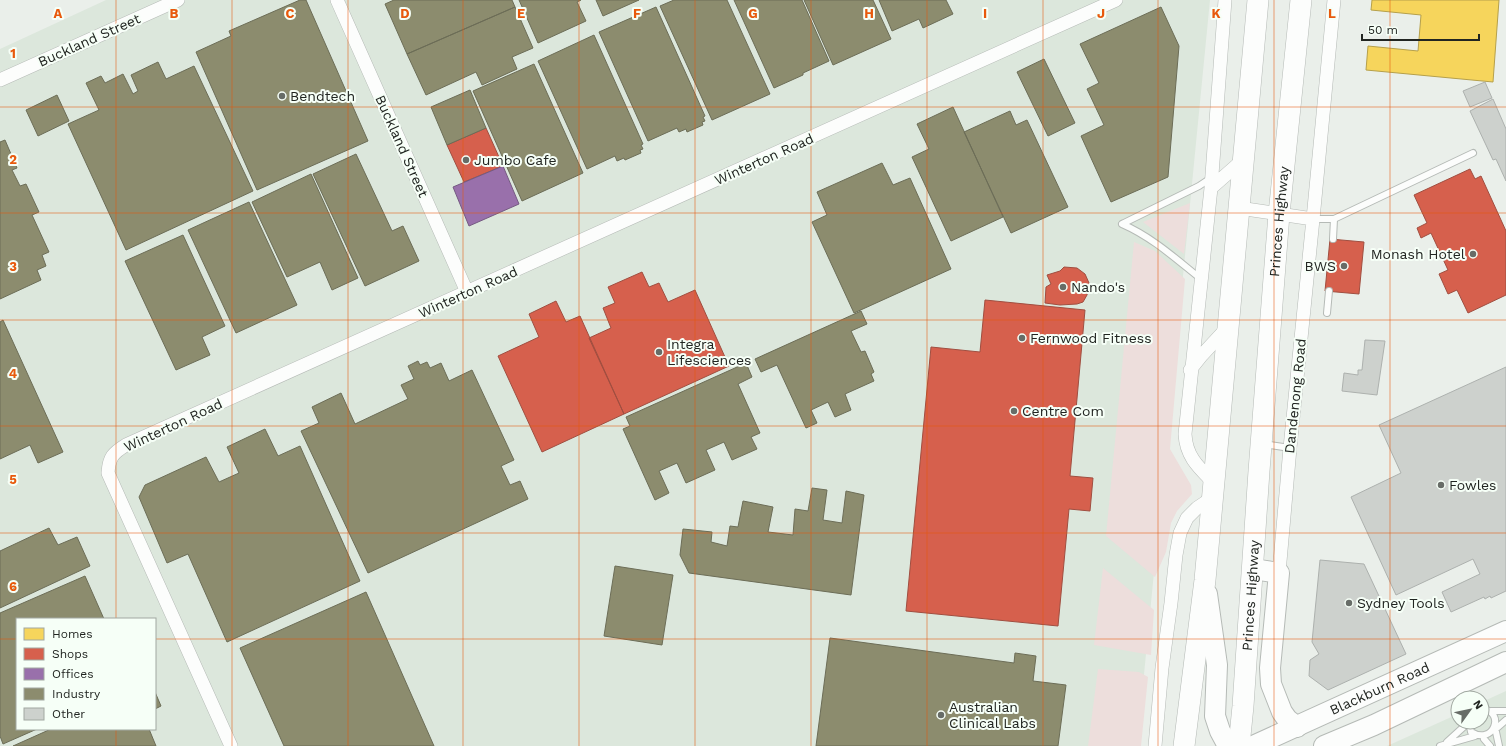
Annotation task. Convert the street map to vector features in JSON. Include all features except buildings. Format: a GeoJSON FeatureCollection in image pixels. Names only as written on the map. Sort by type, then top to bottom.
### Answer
{"type":"FeatureCollection","features":[{"type":"Feature","properties":{"kind":"highway"},"geometry":{"type":"LineString","coordinates":[[1184,746],[1205,580],[1212,490],[1258,0]]}},
{"type":"Feature","properties":{"kind":"highway","name":"Princes Highway"},"geometry":{"type":"LineString","coordinates":[[1239,746],[1279,214],[1301,0]]}},
{"type":"Feature","properties":{"kind":"main road"},"geometry":{"type":"LineString","coordinates":[[1253,569],[1279,573],[1270,668],[1271,684],[1282,712],[1287,719],[1297,727]]}},
{"type":"Feature","properties":{"kind":"main road"},"geometry":{"type":"LineString","coordinates":[[1205,580],[1217,665],[1215,716],[1220,731],[1228,746]]}},
{"type":"Feature","properties":{"kind":"main road","name":"Blackburn Road"},"geometry":{"type":"LineString","coordinates":[[1253,746],[1506,631]]}},
{"type":"Feature","properties":{"kind":"main road","name":"Blackburn Road"},"geometry":{"type":"LineString","coordinates":[[1324,746],[1506,662]]}},
{"type":"Feature","properties":{"kind":"street","name":"Buckland Street"},"geometry":{"type":"LineString","coordinates":[[0,80],[178,0]]}},
{"type":"Feature","properties":{"kind":"street","name":"Buckland Street"},"geometry":{"type":"LineString","coordinates":[[337,0],[468,292]]}},
{"type":"Feature","properties":{"kind":"street","name":"Winterton Road"},"geometry":{"type":"LineString","coordinates":[[231,746],[108,473],[109,463],[114,452],[126,445],[1116,0]]}},
{"type":"Feature","properties":{"kind":"street"},"geometry":{"type":"LineString","coordinates":[[1156,746],[1162,668],[1180,533],[1187,518],[1212,490],[1188,452],[1184,434],[1190,370],[1202,279],[1225,0]]}},
{"type":"Feature","properties":{"kind":"street","name":"Dandenong Road"},"geometry":{"type":"LineString","coordinates":[[1279,573],[1334,0]]}},
{"type":"Feature","properties":{"kind":"street"},"geometry":{"type":"LineString","coordinates":[[1211,183],[1244,159]]}},
{"type":"Feature","properties":{"kind":"street"},"geometry":{"type":"LineString","coordinates":[[1239,208],[1313,219]]}},
{"type":"Feature","properties":{"kind":"street"},"geometry":{"type":"LineString","coordinates":[[1190,370],[1227,328]]}},
{"type":"Feature","properties":{"kind":"lane"},"geometry":{"type":"LineString","coordinates":[[1313,219],[1334,219],[1473,153]]}},
{"type":"Feature","properties":{"kind":"lane"},"geometry":{"type":"LineString","coordinates":[[1202,279],[1140,232],[1122,224],[1200,186],[1211,183]]}},
{"type":"Feature","properties":{"kind":"lane"},"geometry":{"type":"LineString","coordinates":[[1333,240],[1334,219]]}},
{"type":"Feature","properties":{"kind":"lane"},"geometry":{"type":"LineString","coordinates":[[1327,313],[1329,291]]}},
{"type":"Feature","properties":{"kind":"lane"},"geometry":{"type":"LineString","coordinates":[[1261,444],[1290,448]]}},
{"type":"Feature","properties":{"kind":"lane"},"geometry":{"type":"LineString","coordinates":[[1491,711],[1506,711]]}},
{"type":"Feature","properties":{"kind":"lane"},"geometry":{"type":"LineString","coordinates":[[1491,711],[1497,718],[1499,746]]}},
{"type":"Feature","properties":{"kind":"lane"},"geometry":{"type":"LineString","coordinates":[[1484,739],[1493,735],[1506,720]]}},
{"type":"Feature","properties":{"kind":"lane"},"geometry":{"type":"LineString","coordinates":[[1443,745],[1460,730]]}},
{"type":"Feature","properties":{"kind":"lane"},"geometry":{"type":"LineString","coordinates":[[1471,730],[1475,736],[1484,739],[1490,746]]}},
{"type":"Feature","properties":{"kind":"lane"},"geometry":{"type":"LineString","coordinates":[[1443,745],[1475,736]]}},
{"type":"Feature","properties":{"kind":"shaded area"},"geometry":{"type":"Polygon","coordinates":[[[106,0],[1210,0],[1137,746],[0,746],[0,49],[106,0]]]}},
{"type":"Feature","properties":{"kind":"shaded area"},"geometry":{"type":"Polygon","coordinates":[[[1190,203],[1184,254],[1143,222],[1190,203]]]}},
{"type":"Feature","properties":{"kind":"shaded area"},"geometry":{"type":"Polygon","coordinates":[[[1134,242],[1155,251],[1185,279],[1170,449],[1191,485],[1192,494],[1177,511],[1171,523],[1166,552],[1155,577],[1106,536],[1134,242]]]}},
{"type":"Feature","properties":{"kind":"shaded area"},"geometry":{"type":"Polygon","coordinates":[[[1103,568],[1154,610],[1151,655],[1094,645],[1103,568]]]}},
{"type":"Feature","properties":{"kind":"shaded area"},"geometry":{"type":"Polygon","coordinates":[[[1098,669],[1139,672],[1148,677],[1141,746],[1088,746],[1098,669]]]}},
{"type":"Feature","properties":{"kind":"shaded area"},"geometry":{"type":"Polygon","coordinates":[[[1506,691],[1506,746],[1387,746],[1450,718],[1450,730],[1490,730],[1490,698],[1506,691]]]}},
{"type":"Feature","properties":{"kind":"place","name":"Bendtech"},"geometry":{"type":"Point","coordinates":[282,96]}},
{"type":"Feature","properties":{"kind":"place","name":"Jumbo Cafe"},"geometry":{"type":"Point","coordinates":[466,160]}},
{"type":"Feature","properties":{"kind":"place","name":"Monash Hotel"},"geometry":{"type":"Point","coordinates":[1473,254]}},
{"type":"Feature","properties":{"kind":"place","name":"BWS"},"geometry":{"type":"Point","coordinates":[1344,266]}},
{"type":"Feature","properties":{"kind":"place","name":"Nando's"},"geometry":{"type":"Point","coordinates":[1063,287]}},
{"type":"Feature","properties":{"kind":"place","name":"Fernwood Fitness"},"geometry":{"type":"Point","coordinates":[1022,338]}},
{"type":"Feature","properties":{"kind":"place","name":"Integra Lifesciences"},"geometry":{"type":"Point","coordinates":[659,352]}},
{"type":"Feature","properties":{"kind":"place","name":"Centre Com"},"geometry":{"type":"Point","coordinates":[1014,411]}},
{"type":"Feature","properties":{"kind":"place","name":"Fowles"},"geometry":{"type":"Point","coordinates":[1441,485]}},
{"type":"Feature","properties":{"kind":"place","name":"Sydney Tools"},"geometry":{"type":"Point","coordinates":[1349,603]}},
{"type":"Feature","properties":{"kind":"place","name":"Australian Clinical Labs"},"geometry":{"type":"Point","coordinates":[941,715]}}]}
